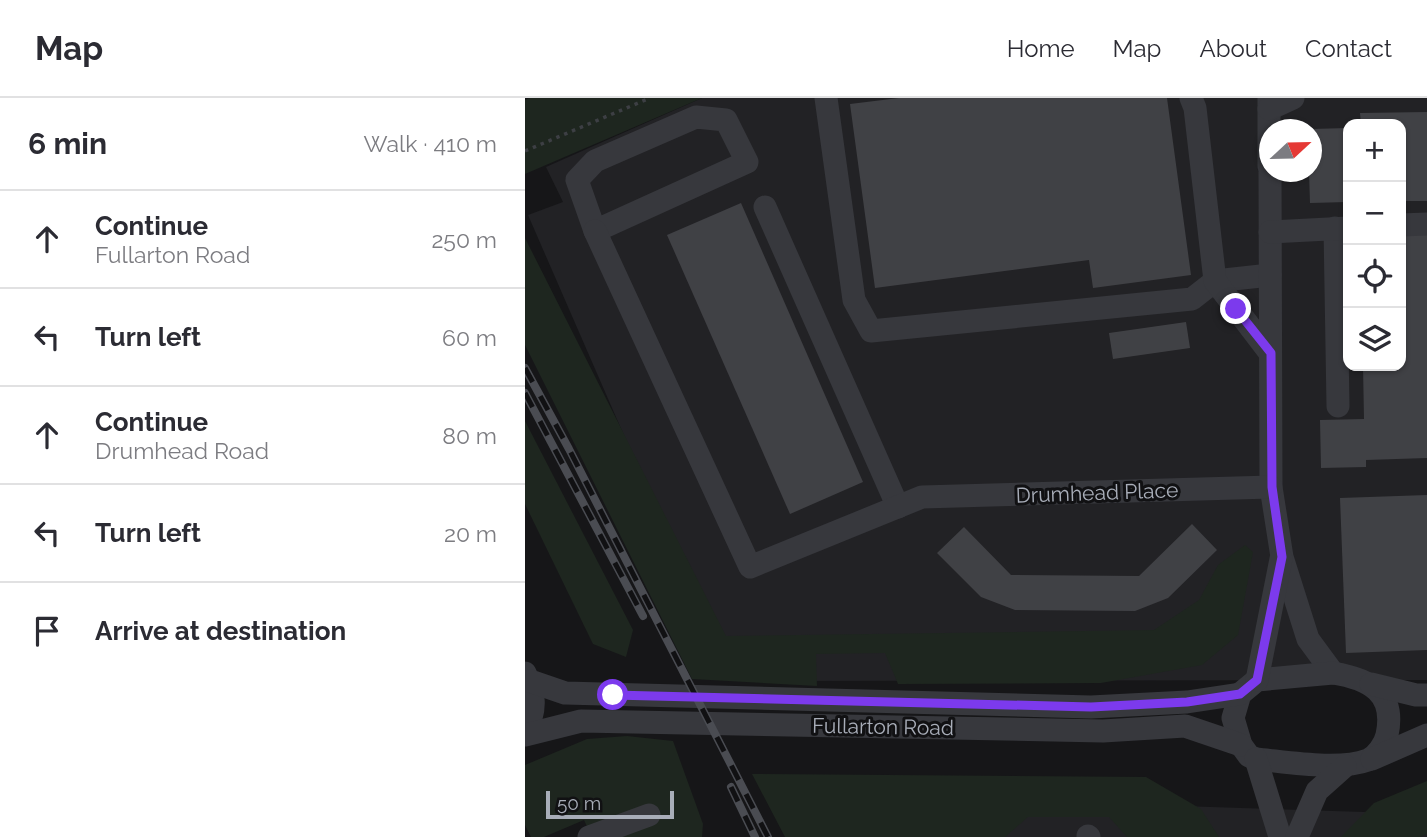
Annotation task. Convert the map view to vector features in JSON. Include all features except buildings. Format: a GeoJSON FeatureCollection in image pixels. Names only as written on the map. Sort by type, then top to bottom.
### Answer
{"type":"FeatureCollection","features":[{"type":"Feature","properties":{"kind":"street"},"geometry":{"type":"LineString","coordinates":[[826,98],[854,300],[871,331],[1192,299],[1215,281],[1270,275]]}},
{"type":"Feature","properties":{"kind":"street"},"geometry":{"type":"LineString","coordinates":[[1191,98],[1195,108],[1215,281],[1271,353]]}},
{"type":"Feature","properties":{"kind":"street"},"geometry":{"type":"LineString","coordinates":[[1269,104],[1293,98]]}},
{"type":"Feature","properties":{"kind":"street"},"geometry":{"type":"LineString","coordinates":[[595,231],[747,162],[726,120],[696,117],[595,161],[577,180],[595,231],[750,568],[898,507],[765,207]]}},
{"type":"Feature","properties":{"kind":"street"},"geometry":{"type":"LineString","coordinates":[[1269,182],[1272,487],[1282,557],[1308,639],[1333,673],[1416,695],[1427,695]]}},
{"type":"Feature","properties":{"kind":"street"},"geometry":{"type":"LineString","coordinates":[[1406,225],[1427,224]]}},
{"type":"Feature","properties":{"kind":"street"},"geometry":{"type":"LineString","coordinates":[[1270,232],[1341,228],[1338,406]]}},
{"type":"Feature","properties":{"kind":"street","name":"Drumhead Place"},"geometry":{"type":"LineString","coordinates":[[898,507],[922,497],[1272,487]]}},
{"type":"Feature","properties":{"kind":"street"},"geometry":{"type":"LineString","coordinates":[[1280,837],[1233,718],[1249,687],[1282,557]]}},
{"type":"Feature","properties":{"kind":"street","name":"Fullarton Road"},"geometry":{"type":"LineString","coordinates":[[527,677],[565,693],[1091,707],[1187,702],[1249,687],[1333,673]]}},
{"type":"Feature","properties":{"kind":"street"},"geometry":{"type":"LineString","coordinates":[[525,730],[533,710],[533,696],[527,677]]}},
{"type":"Feature","properties":{"kind":"street"},"geometry":{"type":"LineString","coordinates":[[1371,684],[1387,703],[1390,721],[1385,743],[1372,759]]}},
{"type":"Feature","properties":{"kind":"street","name":"Fullarton Road"},"geometry":{"type":"LineString","coordinates":[[525,735],[581,721],[1103,731],[1185,726],[1248,752],[1345,766]]}},
{"type":"Feature","properties":{"kind":"street"},"geometry":{"type":"LineString","coordinates":[[1297,837],[1317,791],[1345,766],[1372,759],[1427,735]]}},
{"type":"Feature","properties":{"kind":"street"},"geometry":{"type":"LineString","coordinates":[[589,837],[649,815]]}},
{"type":"Feature","properties":{"kind":"path"},"geometry":{"type":"LineString","coordinates":[[525,151],[650,98]]}},
{"type":"Feature","properties":{"kind":"shaded area"},"geometry":{"type":"Polygon","coordinates":[[[702,98],[1427,98],[1427,680],[731,681],[528,215],[563,202],[546,167],[702,98]]]}},
{"type":"Feature","properties":{"kind":"shaded area"},"geometry":{"type":"Polygon","coordinates":[[[702,98],[525,174],[525,100],[702,98]]]}},
{"type":"Feature","properties":{"kind":"shaded area"},"geometry":{"type":"Polygon","coordinates":[[[525,238],[726,636],[1154,630],[1199,600],[1218,565],[1245,545],[1253,552],[1238,635],[1202,665],[1101,683],[898,684],[885,653],[816,654],[817,686],[692,679],[525,345],[525,238]]]}},
{"type":"Feature","properties":{"kind":"shaded area"},"geometry":{"type":"Polygon","coordinates":[[[525,421],[633,630],[626,657],[593,644],[525,504],[525,421]]]}},
{"type":"Feature","properties":{"kind":"shaded area"},"geometry":{"type":"Polygon","coordinates":[[[627,736],[673,741],[703,824],[702,837],[592,837],[584,820],[544,837],[531,837],[525,825],[525,765],[587,739],[627,736]]]}},
{"type":"Feature","properties":{"kind":"shaded area"},"geometry":{"type":"Polygon","coordinates":[[[752,774],[1146,777],[1201,809],[1219,837],[1127,837],[1109,817],[1028,817],[1005,837],[785,837],[752,774]]]}},
{"type":"Feature","properties":{"kind":"shaded area"},"geometry":{"type":"Polygon","coordinates":[[[1427,781],[1427,834],[1420,837],[1341,837],[1374,803],[1427,781]]]}},
{"type":"Feature","properties":{"kind":"shaded area"},"geometry":{"type":"Polygon","coordinates":[[[1028,801],[1427,814],[1427,837],[992,837],[1028,801]]]}},
{"type":"Feature","properties":{"kind":"railway"},"geometry":{"type":"LineString","coordinates":[[525,368],[768,837]]}},
{"type":"Feature","properties":{"kind":"railway"},"geometry":{"type":"LineString","coordinates":[[525,393],[643,616]]}},
{"type":"Feature","properties":{"kind":"railway"},"geometry":{"type":"LineString","coordinates":[[731,787],[755,837]]}},
{"type":"Feature","properties":{"kind":"route"},"geometry":{"type":"LineString","coordinates":[[613,695],[1091,707],[1187,702],[1240,694],[1257,680],[1282,557],[1272,487],[1271,353],[1236,309]]}}]}
